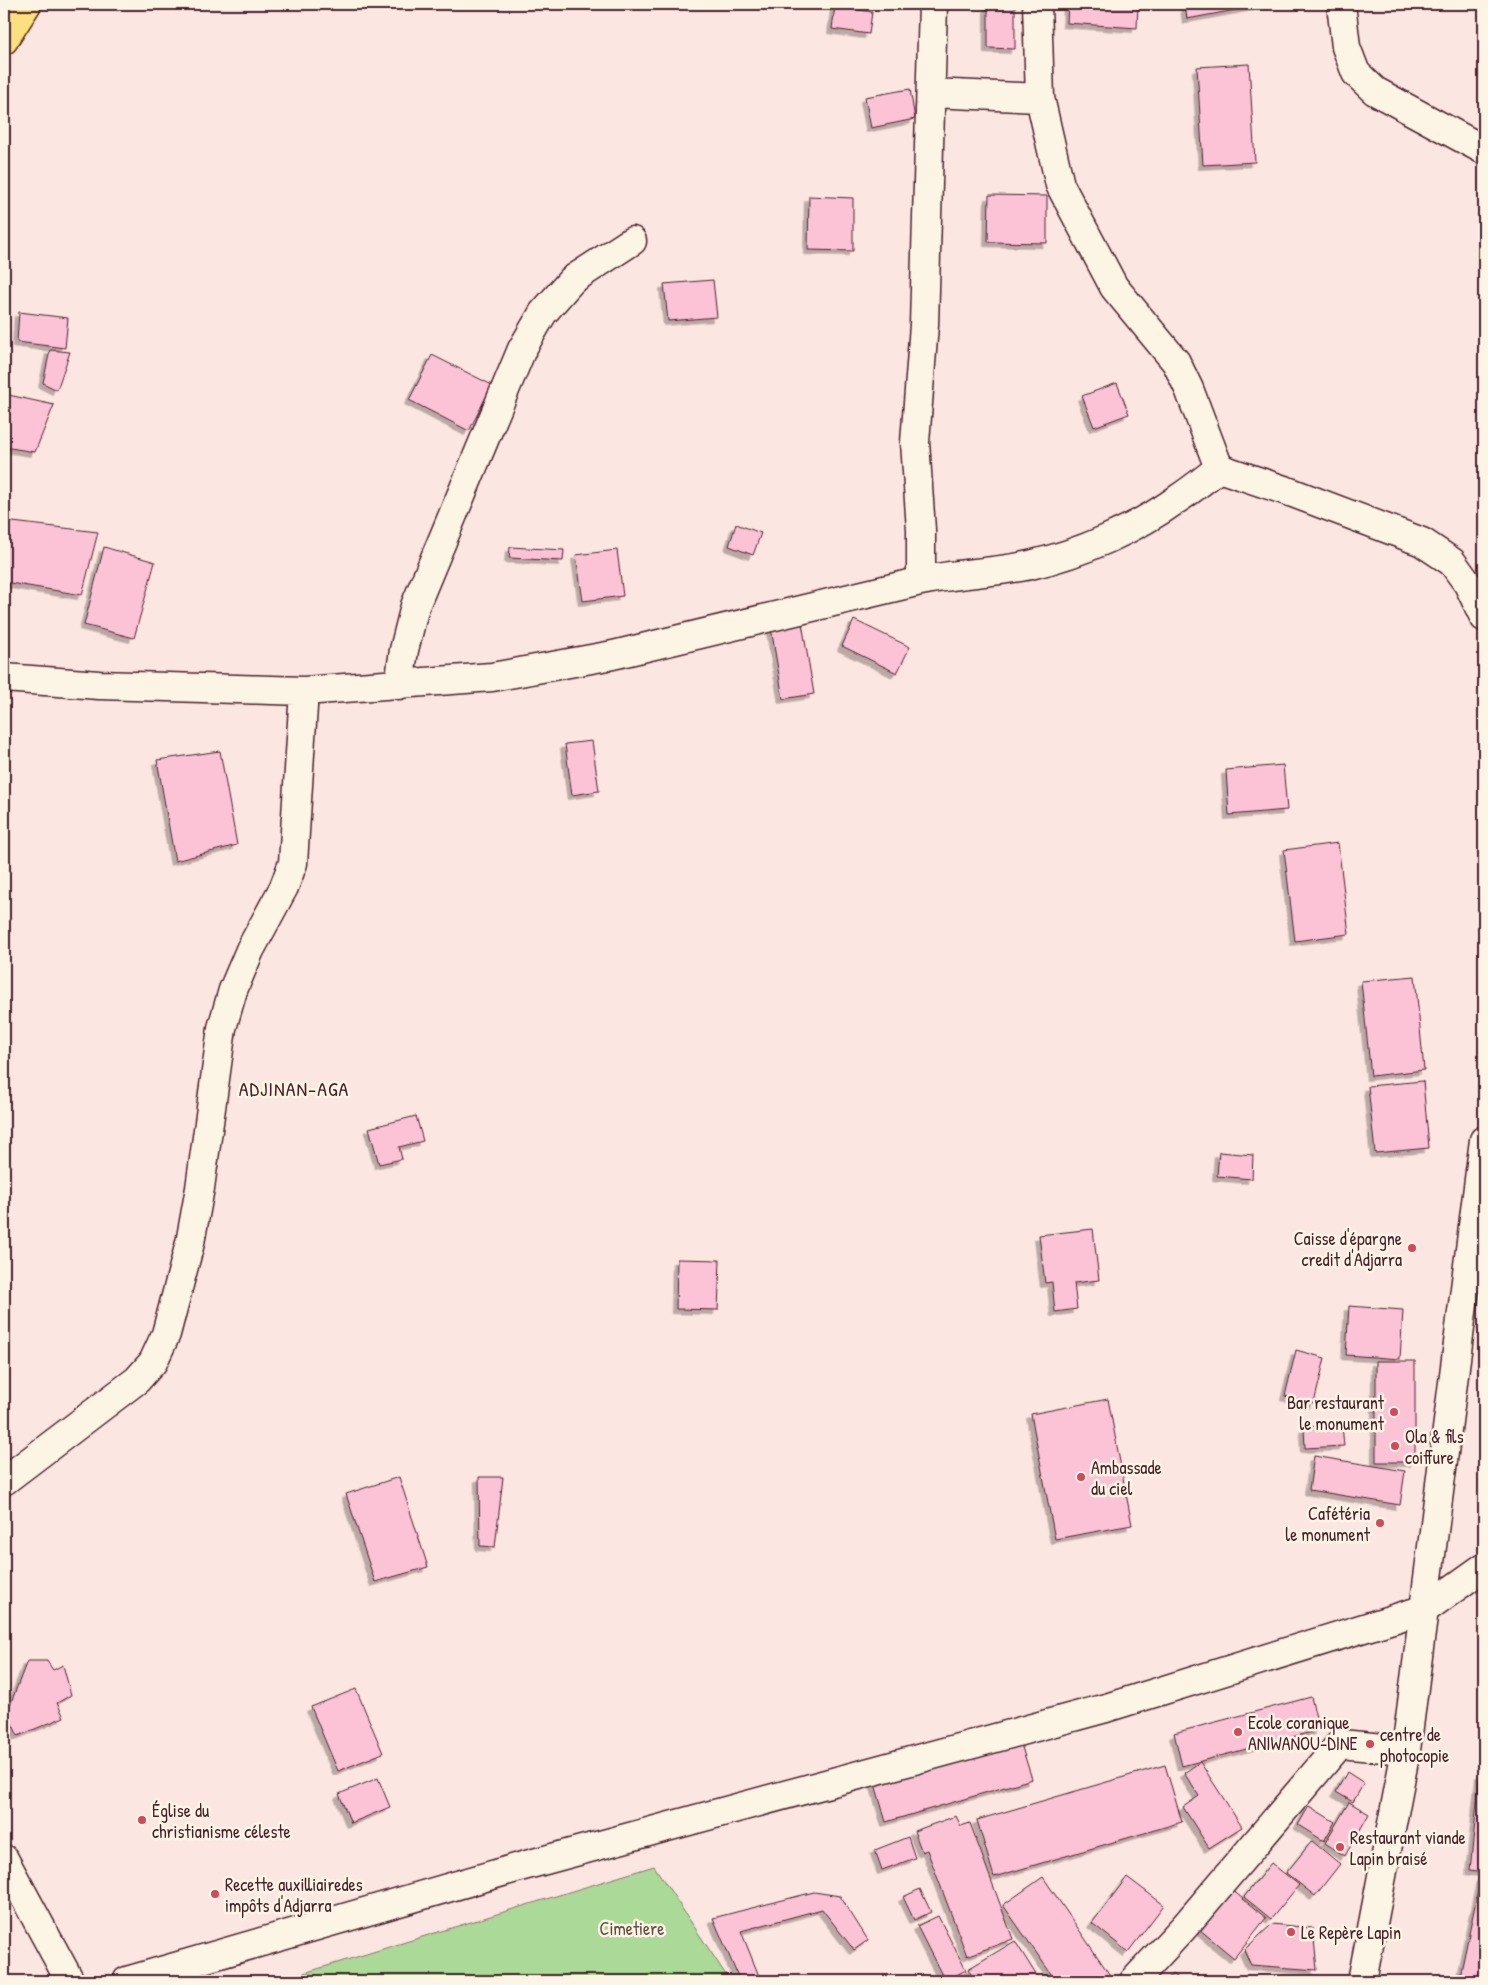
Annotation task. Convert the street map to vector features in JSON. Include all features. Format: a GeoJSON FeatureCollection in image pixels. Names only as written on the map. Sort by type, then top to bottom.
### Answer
{"type":"FeatureCollection","features":[{"type":"Feature","properties":{"kind":"main road"},"geometry":{"type":"LineString","coordinates":[[4,40],[27,4]]}},
{"type":"Feature","properties":{"kind":"street"},"geometry":{"type":"LineString","coordinates":[[920,581],[921,530],[915,442],[924,326],[933,4]]}},
{"type":"Feature","properties":{"kind":"street"},"geometry":{"type":"LineString","coordinates":[[1037,4],[1040,98],[1060,185],[1114,287],[1176,362],[1189,389],[1219,468]]}},
{"type":"Feature","properties":{"kind":"street"},"geometry":{"type":"LineString","coordinates":[[1341,4],[1346,47],[1356,73],[1375,92],[1484,150]]}},
{"type":"Feature","properties":{"kind":"street"},"geometry":{"type":"LineString","coordinates":[[931,93],[1040,98]]}},
{"type":"Feature","properties":{"kind":"street"},"geometry":{"type":"LineString","coordinates":[[399,685],[404,650],[415,606],[522,349],[543,313],[572,280],[632,241]]}},
{"type":"Feature","properties":{"kind":"street"},"geometry":{"type":"LineString","coordinates":[[4,678],[99,685],[304,692],[492,677],[613,655],[948,575],[1030,565],[1068,554],[1144,520],[1179,499],[1219,468]]}},
{"type":"Feature","properties":{"kind":"street"},"geometry":{"type":"LineString","coordinates":[[1219,468],[1293,493],[1422,542],[1452,562],[1468,584],[1484,617]]}},
{"type":"Feature","properties":{"kind":"street"},"geometry":{"type":"LineString","coordinates":[[4,1481],[137,1380],[153,1362],[166,1334],[190,1242],[200,1188],[222,1028],[233,990],[250,950],[284,887],[293,863],[304,692]]}},
{"type":"Feature","properties":{"kind":"street"},"geometry":{"type":"LineString","coordinates":[[1362,1981],[1406,1750],[1484,1140]]}},
{"type":"Feature","properties":{"kind":"street"},"geometry":{"type":"LineString","coordinates":[[127,1981],[523,1866],[1106,1708],[1425,1609],[1484,1567]]}},
{"type":"Feature","properties":{"kind":"street"},"geometry":{"type":"LineString","coordinates":[[1134,1981],[1185,1926],[1340,1744],[1406,1750]]}},
{"type":"Feature","properties":{"kind":"street"},"geometry":{"type":"LineString","coordinates":[[4,1859],[70,1981]]}},
{"type":"Feature","properties":{"kind":"green space","name":"Cimetiere"},"geometry":{"type":"Polygon","coordinates":[[[654,1866],[730,1981],[278,1981],[654,1866]]]}},
{"type":"Feature","properties":{"kind":"building"},"geometry":{"type":"Polygon","coordinates":[[[988,4],[1015,4],[1015,49],[988,48],[988,4]]]}},
{"type":"Feature","properties":{"kind":"building"},"geometry":{"type":"Polygon","coordinates":[[[1068,4],[1138,4],[1137,28],[1067,23],[1068,4]]]}},
{"type":"Feature","properties":{"kind":"building"},"geometry":{"type":"Polygon","coordinates":[[[1185,4],[1268,4],[1187,19],[1185,4]]]}},
{"type":"Feature","properties":{"kind":"building"},"geometry":{"type":"Polygon","coordinates":[[[835,6],[872,12],[869,34],[832,29],[835,6]]]}},
{"type":"Feature","properties":{"kind":"building"},"geometry":{"type":"Polygon","coordinates":[[[1249,64],[1255,162],[1203,165],[1197,67],[1249,64]]]}},
{"type":"Feature","properties":{"kind":"building"},"geometry":{"type":"Polygon","coordinates":[[[910,89],[915,119],[871,128],[865,97],[910,89]]]}},
{"type":"Feature","properties":{"kind":"building"},"geometry":{"type":"Polygon","coordinates":[[[989,195],[1047,196],[1047,243],[988,242],[989,195]]]}},
{"type":"Feature","properties":{"kind":"building"},"geometry":{"type":"Polygon","coordinates":[[[809,196],[853,198],[853,251],[808,250],[809,196]]]}},
{"type":"Feature","properties":{"kind":"building"},"geometry":{"type":"Polygon","coordinates":[[[713,280],[717,317],[668,321],[664,284],[713,280]]]}},
{"type":"Feature","properties":{"kind":"building"},"geometry":{"type":"Polygon","coordinates":[[[19,312],[68,318],[65,348],[17,342],[19,312]]]}},
{"type":"Feature","properties":{"kind":"building"},"geometry":{"type":"Polygon","coordinates":[[[50,350],[70,352],[57,390],[43,383],[50,350]]]}},
{"type":"Feature","properties":{"kind":"building"},"geometry":{"type":"Polygon","coordinates":[[[432,355],[492,385],[469,431],[409,400],[432,355]]]}},
{"type":"Feature","properties":{"kind":"building"},"geometry":{"type":"Polygon","coordinates":[[[1117,383],[1129,414],[1094,427],[1082,396],[1117,383]]]}},
{"type":"Feature","properties":{"kind":"building"},"geometry":{"type":"Polygon","coordinates":[[[4,394],[54,405],[35,452],[4,447],[4,394]]]}},
{"type":"Feature","properties":{"kind":"building"},"geometry":{"type":"Polygon","coordinates":[[[4,521],[98,532],[82,595],[4,582],[4,521]]]}},
{"type":"Feature","properties":{"kind":"building"},"geometry":{"type":"Polygon","coordinates":[[[736,524],[761,533],[753,555],[729,546],[736,524]]]}},
{"type":"Feature","properties":{"kind":"building"},"geometry":{"type":"Polygon","coordinates":[[[104,547],[155,562],[134,638],[84,625],[104,547]]]}},
{"type":"Feature","properties":{"kind":"building"},"geometry":{"type":"Polygon","coordinates":[[[510,547],[564,550],[563,561],[509,558],[510,547]]]}},
{"type":"Feature","properties":{"kind":"building"},"geometry":{"type":"Polygon","coordinates":[[[617,550],[623,596],[583,601],[576,555],[617,550]]]}},
{"type":"Feature","properties":{"kind":"building"},"geometry":{"type":"Polygon","coordinates":[[[854,620],[910,647],[897,673],[842,646],[854,620]]]}},
{"type":"Feature","properties":{"kind":"building"},"geometry":{"type":"Polygon","coordinates":[[[802,623],[814,694],[783,699],[771,628],[802,623]]]}},
{"type":"Feature","properties":{"kind":"building"},"geometry":{"type":"Polygon","coordinates":[[[592,741],[599,791],[572,795],[565,744],[592,741]]]}},
{"type":"Feature","properties":{"kind":"building"},"geometry":{"type":"Polygon","coordinates":[[[220,751],[237,845],[175,861],[157,760],[220,751]]]}},
{"type":"Feature","properties":{"kind":"building"},"geometry":{"type":"Polygon","coordinates":[[[1283,765],[1287,810],[1229,815],[1226,770],[1283,765]]]}},
{"type":"Feature","properties":{"kind":"building"},"geometry":{"type":"Polygon","coordinates":[[[1338,843],[1349,934],[1295,941],[1284,850],[1338,843]]]}},
{"type":"Feature","properties":{"kind":"building"},"geometry":{"type":"Polygon","coordinates":[[[1415,976],[1424,1070],[1371,1076],[1361,981],[1415,976]]]}},
{"type":"Feature","properties":{"kind":"building"},"geometry":{"type":"Polygon","coordinates":[[[1423,1081],[1429,1148],[1375,1153],[1368,1086],[1423,1081]]]}},
{"type":"Feature","properties":{"kind":"building"},"geometry":{"type":"Polygon","coordinates":[[[416,1116],[423,1141],[399,1147],[402,1159],[379,1164],[369,1128],[416,1116]]]}},
{"type":"Feature","properties":{"kind":"building"},"geometry":{"type":"Polygon","coordinates":[[[1219,1152],[1253,1155],[1252,1179],[1217,1176],[1219,1152]]]}},
{"type":"Feature","properties":{"kind":"building"},"geometry":{"type":"Polygon","coordinates":[[[1093,1229],[1099,1280],[1074,1283],[1077,1309],[1055,1312],[1052,1282],[1045,1283],[1039,1235],[1093,1229]]]}},
{"type":"Feature","properties":{"kind":"building"},"geometry":{"type":"Polygon","coordinates":[[[677,1259],[720,1260],[718,1310],[676,1309],[677,1259]]]}},
{"type":"Feature","properties":{"kind":"building"},"geometry":{"type":"Polygon","coordinates":[[[1349,1306],[1403,1310],[1400,1359],[1346,1355],[1349,1306]]]}},
{"type":"Feature","properties":{"kind":"building"},"geometry":{"type":"Polygon","coordinates":[[[1296,1350],[1325,1358],[1314,1403],[1285,1396],[1296,1350]]]}},
{"type":"Feature","properties":{"kind":"building"},"geometry":{"type":"Polygon","coordinates":[[[1376,1361],[1415,1361],[1415,1462],[1376,1462],[1376,1361]]]}},
{"type":"Feature","properties":{"kind":"building"},"geometry":{"type":"Polygon","coordinates":[[[1108,1399],[1132,1525],[1055,1539],[1031,1414],[1108,1399]]]}},
{"type":"Feature","properties":{"kind":"building"},"geometry":{"type":"Polygon","coordinates":[[[1342,1425],[1344,1446],[1305,1448],[1304,1427],[1342,1425]]]}},
{"type":"Feature","properties":{"kind":"building"},"geometry":{"type":"Polygon","coordinates":[[[1314,1456],[1405,1471],[1400,1505],[1309,1490],[1314,1456]]]}},
{"type":"Feature","properties":{"kind":"building"},"geometry":{"type":"Polygon","coordinates":[[[399,1477],[428,1567],[375,1582],[346,1494],[399,1477]]]}},
{"type":"Feature","properties":{"kind":"building"},"geometry":{"type":"Polygon","coordinates":[[[479,1477],[503,1477],[495,1547],[480,1546],[479,1477]]]}},
{"type":"Feature","properties":{"kind":"building"},"geometry":{"type":"Polygon","coordinates":[[[27,1661],[47,1661],[53,1670],[63,1665],[71,1695],[57,1703],[64,1717],[18,1736],[7,1713],[27,1661]]]}},
{"type":"Feature","properties":{"kind":"building"},"geometry":{"type":"Polygon","coordinates":[[[356,1689],[383,1753],[338,1771],[311,1707],[356,1689]]]}},
{"type":"Feature","properties":{"kind":"building"},"geometry":{"type":"Polygon","coordinates":[[[1311,1697],[1319,1730],[1182,1766],[1174,1733],[1311,1697]]]}},
{"type":"Feature","properties":{"kind":"building"},"geometry":{"type":"Polygon","coordinates":[[[1020,1741],[1032,1779],[886,1822],[875,1784],[1020,1741]]]}},
{"type":"Feature","properties":{"kind":"building"},"geometry":{"type":"Polygon","coordinates":[[[1200,1762],[1242,1827],[1209,1848],[1183,1807],[1199,1796],[1184,1773],[1200,1762]]]}},
{"type":"Feature","properties":{"kind":"building"},"geometry":{"type":"Polygon","coordinates":[[[1165,1765],[1182,1822],[994,1877],[977,1820],[1165,1765]]]}},
{"type":"Feature","properties":{"kind":"building"},"geometry":{"type":"Polygon","coordinates":[[[1347,1772],[1364,1783],[1353,1802],[1336,1792],[1347,1772]]]}},
{"type":"Feature","properties":{"kind":"building"},"geometry":{"type":"Polygon","coordinates":[[[1480,1773],[1484,1773],[1484,1872],[1470,1870],[1480,1773]]]}},
{"type":"Feature","properties":{"kind":"building"},"geometry":{"type":"Polygon","coordinates":[[[378,1778],[390,1807],[351,1823],[339,1794],[378,1778]]]}},
{"type":"Feature","properties":{"kind":"building"},"geometry":{"type":"Polygon","coordinates":[[[1349,1802],[1369,1814],[1345,1856],[1325,1843],[1349,1802]]]}},
{"type":"Feature","properties":{"kind":"building"},"geometry":{"type":"Polygon","coordinates":[[[1309,1806],[1335,1822],[1324,1841],[1298,1825],[1309,1806]]]}},
{"type":"Feature","properties":{"kind":"building"},"geometry":{"type":"Polygon","coordinates":[[[956,1816],[961,1826],[970,1823],[1013,1939],[967,1956],[927,1850],[922,1852],[914,1831],[956,1816]]]}},
{"type":"Feature","properties":{"kind":"building"},"geometry":{"type":"Polygon","coordinates":[[[908,1837],[915,1858],[882,1870],[875,1850],[908,1837]]]}},
{"type":"Feature","properties":{"kind":"building"},"geometry":{"type":"Polygon","coordinates":[[[1312,1841],[1340,1864],[1315,1896],[1286,1873],[1312,1841]]]}},
{"type":"Feature","properties":{"kind":"building"},"geometry":{"type":"Polygon","coordinates":[[[1271,1863],[1299,1885],[1271,1919],[1244,1897],[1271,1863]]]}},
{"type":"Feature","properties":{"kind":"building"},"geometry":{"type":"Polygon","coordinates":[[[1043,1877],[1114,1981],[1056,1981],[1003,1905],[1043,1877]]]}},
{"type":"Feature","properties":{"kind":"building"},"geometry":{"type":"Polygon","coordinates":[[[1127,1877],[1164,1905],[1128,1952],[1092,1923],[1127,1877]]]}},
{"type":"Feature","properties":{"kind":"building"},"geometry":{"type":"Polygon","coordinates":[[[1481,1877],[1484,1878],[1484,1981],[1459,1981],[1481,1877]]]}},
{"type":"Feature","properties":{"kind":"building"},"geometry":{"type":"Polygon","coordinates":[[[920,1889],[931,1912],[914,1920],[903,1897],[920,1889]]]}},
{"type":"Feature","properties":{"kind":"building"},"geometry":{"type":"Polygon","coordinates":[[[1231,1889],[1266,1918],[1234,1958],[1199,1929],[1231,1889]]]}},
{"type":"Feature","properties":{"kind":"building"},"geometry":{"type":"Polygon","coordinates":[[[814,1892],[840,1896],[868,1940],[854,1950],[822,1909],[741,1931],[761,1981],[740,1981],[713,1918],[814,1892]]]}},
{"type":"Feature","properties":{"kind":"building"},"geometry":{"type":"Polygon","coordinates":[[[938,1916],[966,1970],[945,1981],[917,1926],[938,1916]]]}},
{"type":"Feature","properties":{"kind":"building"},"geometry":{"type":"Polygon","coordinates":[[[1272,1924],[1313,1928],[1317,1970],[1251,1965],[1244,1950],[1272,1924]]]}},
{"type":"Feature","properties":{"kind":"building"},"geometry":{"type":"Polygon","coordinates":[[[1015,1941],[1040,1981],[975,1981],[968,1969],[1015,1941]]]}},
{"type":"Feature","properties":{"kind":"building"},"geometry":{"type":"Polygon","coordinates":[[[1172,1974],[1181,1981],[1166,1981],[1172,1974]]]}},
{"type":"Feature","properties":{"kind":"place","name":"Caisse d'épargne credit d'Adjarra"},"geometry":{"type":"Point","coordinates":[1412,1248]}},
{"type":"Feature","properties":{"kind":"place","name":"Bar restaurant le monument"},"geometry":{"type":"Point","coordinates":[1394,1412]}},
{"type":"Feature","properties":{"kind":"place","name":"Ola & fils coiffure"},"geometry":{"type":"Point","coordinates":[1395,1446]}},
{"type":"Feature","properties":{"kind":"place","name":"Ambassade du ciel"},"geometry":{"type":"Point","coordinates":[1081,1477]}},
{"type":"Feature","properties":{"kind":"place","name":"Cafétéria le monument"},"geometry":{"type":"Point","coordinates":[1380,1523]}},
{"type":"Feature","properties":{"kind":"place","name":"Ecole coranique ANIWANOU-DINE"},"geometry":{"type":"Point","coordinates":[1238,1732]}},
{"type":"Feature","properties":{"kind":"place","name":"centre de photocopie"},"geometry":{"type":"Point","coordinates":[1370,1744]}},
{"type":"Feature","properties":{"kind":"place","name":"Église du christianisme céleste"},"geometry":{"type":"Point","coordinates":[142,1820]}},
{"type":"Feature","properties":{"kind":"place","name":"Restaurant viande Lapin braisé"},"geometry":{"type":"Point","coordinates":[1340,1847]}},
{"type":"Feature","properties":{"kind":"place","name":"Recette auxilliairedes impôts d'Adjarra"},"geometry":{"type":"Point","coordinates":[215,1894]}},
{"type":"Feature","properties":{"kind":"place","name":"Le Repère Lapin"},"geometry":{"type":"Point","coordinates":[1291,1932]}},
{"type":"Feature","properties":{"kind":"district","name":"ADJINAN-AGA"},"geometry":{"type":"Point","coordinates":[294,1088]}}]}
